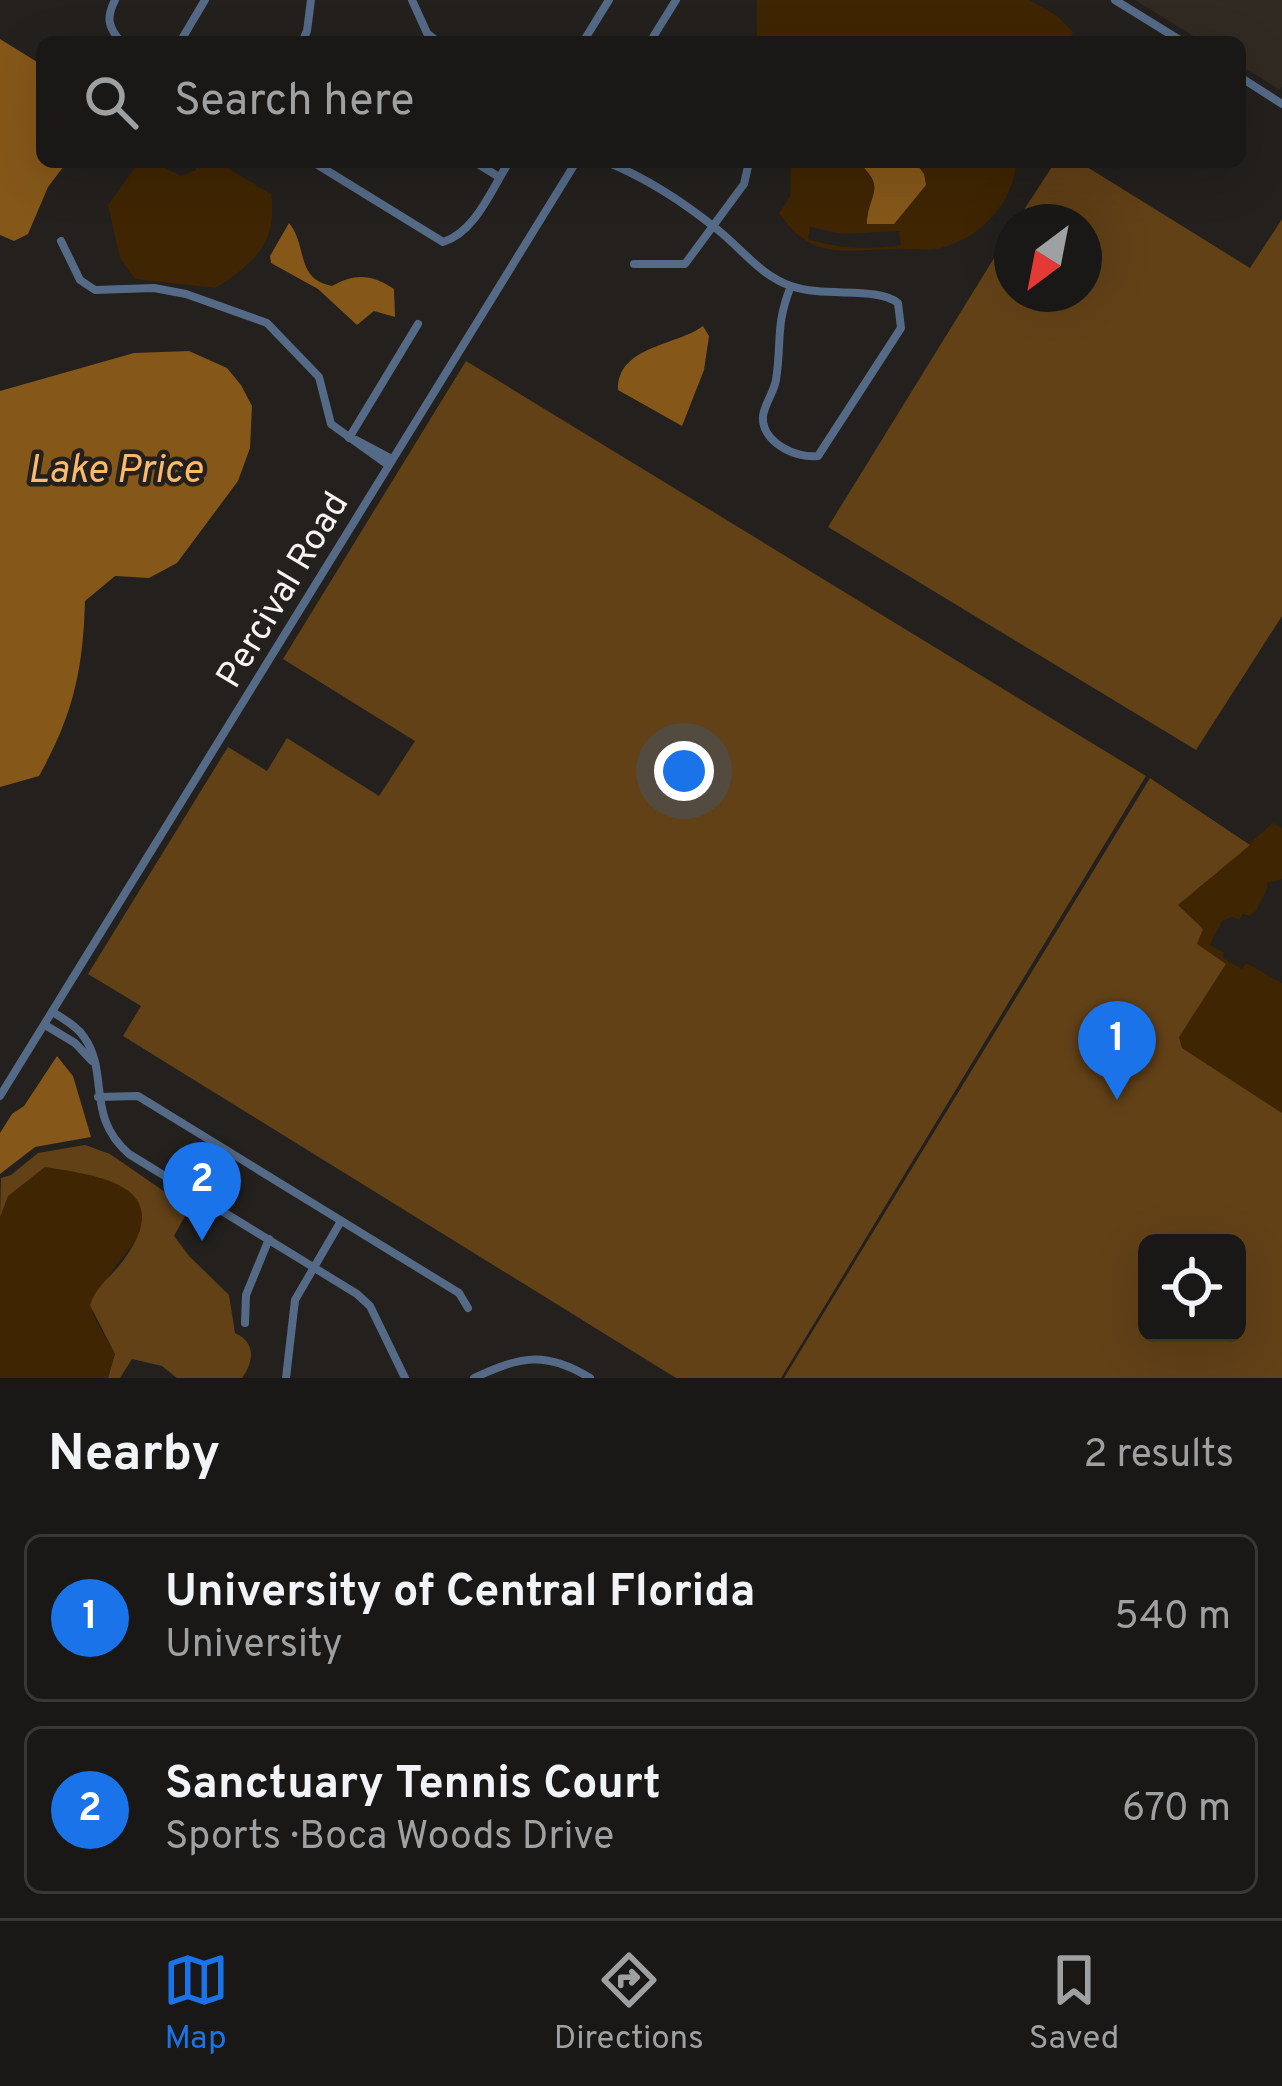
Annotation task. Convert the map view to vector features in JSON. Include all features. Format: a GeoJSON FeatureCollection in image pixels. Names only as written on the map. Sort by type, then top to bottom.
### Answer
{"type":"FeatureCollection","features":[{"type":"Feature","properties":{"kind":"street"},"geometry":{"type":"LineString","coordinates":[[115,0],[107,15],[116,36]]}},
{"type":"Feature","properties":{"kind":"street"},"geometry":{"type":"LineString","coordinates":[[184,36],[205,0]]}},
{"type":"Feature","properties":{"kind":"street"},"geometry":{"type":"LineString","coordinates":[[305,36],[310,0]]}},
{"type":"Feature","properties":{"kind":"street"},"geometry":{"type":"LineString","coordinates":[[412,0],[431,36]]}},
{"type":"Feature","properties":{"kind":"street"},"geometry":{"type":"LineString","coordinates":[[587,36],[609,0]]}},
{"type":"Feature","properties":{"kind":"street"},"geometry":{"type":"LineString","coordinates":[[654,36],[676,0]]}},
{"type":"Feature","properties":{"kind":"street"},"geometry":{"type":"LineString","coordinates":[[1115,0],[1173,36]]}},
{"type":"Feature","properties":{"kind":"street"},"geometry":{"type":"LineString","coordinates":[[1246,81],[1282,104]]}},
{"type":"Feature","properties":{"kind":"street"},"geometry":{"type":"LineString","coordinates":[[330,168],[443,242],[456,238],[468,226],[504,168]]}},
{"type":"Feature","properties":{"kind":"street"},"geometry":{"type":"LineString","coordinates":[[485,168],[499,177]]}},
{"type":"Feature","properties":{"kind":"street","name":"Percival Road"},"geometry":{"type":"LineString","coordinates":[[0,1096],[572,168]]}},
{"type":"Feature","properties":{"kind":"street"},"geometry":{"type":"LineString","coordinates":[[621,168],[713,226],[766,274],[827,295],[875,292],[898,303],[901,328],[826,447],[818,456],[805,458],[775,441],[763,419],[776,384],[780,313],[791,286]]}},
{"type":"Feature","properties":{"kind":"street"},"geometry":{"type":"LineString","coordinates":[[625,168],[628,171]]}},
{"type":"Feature","properties":{"kind":"street"},"geometry":{"type":"LineString","coordinates":[[634,264],[685,264],[744,184],[748,168]]}},
{"type":"Feature","properties":{"kind":"street"},"geometry":{"type":"LineString","coordinates":[[61,241],[80,280],[95,290],[170,291],[267,322],[319,377],[331,424],[390,462]]}},
{"type":"Feature","properties":{"kind":"street"},"geometry":{"type":"LineString","coordinates":[[349,437],[418,324]]}},
{"type":"Feature","properties":{"kind":"street"},"geometry":{"type":"LineString","coordinates":[[53,1012],[86,1039],[113,1140],[370,1306],[405,1378]]}},
{"type":"Feature","properties":{"kind":"street"},"geometry":{"type":"LineString","coordinates":[[45,1025],[75,1043],[93,1062]]}},
{"type":"Feature","properties":{"kind":"street"},"geometry":{"type":"LineString","coordinates":[[98,1097],[138,1096],[458,1293],[468,1308]]}},
{"type":"Feature","properties":{"kind":"street"},"geometry":{"type":"LineString","coordinates":[[286,1378],[295,1300],[341,1221]]}},
{"type":"Feature","properties":{"kind":"street"},"geometry":{"type":"LineString","coordinates":[[245,1323],[246,1295],[269,1239]]}},
{"type":"Feature","properties":{"kind":"street"},"geometry":{"type":"LineString","coordinates":[[474,1378],[511,1360],[540,1358],[573,1367],[590,1378]]}},
{"type":"Feature","properties":{"kind":"shaded area"},"geometry":{"type":"Polygon","coordinates":[[[757,0],[1029,0],[1056,15],[1073,32],[1071,36],[757,36],[757,0]]]}},
{"type":"Feature","properties":{"kind":"shaded area"},"geometry":{"type":"Polygon","coordinates":[[[1135,0],[1282,0],[1282,87],[1246,69],[1246,36],[1193,36],[1135,0]]]}},
{"type":"Feature","properties":{"kind":"shaded area"},"geometry":{"type":"Polygon","coordinates":[[[135,168],[165,168],[181,176],[196,168],[227,168],[271,194],[271,226],[252,261],[215,288],[135,279],[120,258],[108,205],[135,168]]]}},
{"type":"Feature","properties":{"kind":"shaded area"},"geometry":{"type":"Polygon","coordinates":[[[791,168],[864,168],[874,186],[867,215],[894,224],[920,168],[1016,168],[1002,204],[994,204],[994,214],[982,227],[936,249],[830,249],[816,246],[791,228],[779,213],[790,197],[791,168]],[[810,227],[808,239],[854,248],[901,245],[899,231],[841,234],[810,227]]]}},
{"type":"Feature","properties":{"kind":"shaded area"},"geometry":{"type":"Polygon","coordinates":[[[1051,168],[1089,168],[1250,268],[1282,219],[1282,616],[1196,750],[828,527],[994,258],[994,312],[1102,312],[1102,204],[1028,204],[1051,168]]]}},
{"type":"Feature","properties":{"kind":"shaded area"},"geometry":{"type":"Polygon","coordinates":[[[466,361],[1146,776],[781,1378],[676,1378],[123,1036],[141,1006],[88,974],[228,747],[267,771],[287,738],[379,796],[415,741],[283,659],[466,361]]]}},
{"type":"Feature","properties":{"kind":"shaded area"},"geometry":{"type":"Polygon","coordinates":[[[1150,778],[1250,845],[1178,905],[1203,929],[1197,944],[1226,964],[1179,1037],[1182,1048],[1282,1113],[1282,1378],[784,1378],[1150,778]]]}},
{"type":"Feature","properties":{"kind":"shaded area"},"geometry":{"type":"Polygon","coordinates":[[[1273,823],[1282,828],[1282,879],[1267,883],[1256,911],[1249,916],[1222,921],[1210,945],[1242,969],[1246,963],[1282,983],[1282,1113],[1182,1048],[1179,1036],[1226,964],[1196,944],[1178,905],[1273,823]]]}},
{"type":"Feature","properties":{"kind":"shaded area"},"geometry":{"type":"Polygon","coordinates":[[[85,1145],[110,1154],[181,1203],[185,1216],[174,1236],[229,1295],[235,1333],[251,1352],[242,1378],[177,1378],[162,1366],[132,1359],[120,1378],[108,1378],[115,1354],[90,1305],[138,1236],[142,1216],[138,1201],[109,1181],[45,1167],[8,1196],[0,1217],[1,1178],[38,1153],[85,1145]]]}},
{"type":"Feature","properties":{"kind":"shaded area"},"geometry":{"type":"Polygon","coordinates":[[[45,1167],[113,1182],[140,1200],[144,1214],[140,1232],[107,1279],[93,1315],[115,1354],[108,1378],[0,1378],[0,1217],[7,1196],[45,1167]]]}},
{"type":"Feature","properties":{"kind":"water"},"geometry":{"type":"Polygon","coordinates":[[[0,39],[36,61],[36,168],[62,168],[48,187],[28,234],[14,241],[0,235],[0,39]]]}},
{"type":"Feature","properties":{"kind":"water"},"geometry":{"type":"Polygon","coordinates":[[[864,168],[920,168],[926,185],[894,224],[867,224],[874,186],[864,168]]]}},
{"type":"Feature","properties":{"kind":"water"},"geometry":{"type":"Polygon","coordinates":[[[289,223],[312,276],[332,286],[363,277],[386,284],[394,289],[395,317],[374,311],[357,325],[318,289],[271,263],[270,256],[289,223]]]}},
{"type":"Feature","properties":{"kind":"water"},"geometry":{"type":"Polygon","coordinates":[[[703,326],[709,336],[704,370],[682,426],[618,390],[620,375],[637,356],[703,326]]]}},
{"type":"Feature","properties":{"kind":"water","name":"Lake Price"},"geometry":{"type":"Polygon","coordinates":[[[189,351],[227,368],[252,406],[250,448],[238,481],[177,563],[149,578],[115,576],[85,601],[74,692],[51,754],[39,776],[0,787],[0,391],[134,353],[189,351]]]}},
{"type":"Feature","properties":{"kind":"water"},"geometry":{"type":"Polygon","coordinates":[[[57,1056],[73,1076],[91,1137],[35,1147],[0,1174],[0,1133],[57,1056]]]}},
{"type":"Feature","properties":{"kind":"place","name":"University of Central Florida"},"geometry":{"type":"Point","coordinates":[1117,1100]}},
{"type":"Feature","properties":{"kind":"place","name":"Sanctuary Tennis Court"},"geometry":{"type":"Point","coordinates":[202,1241]}}]}
